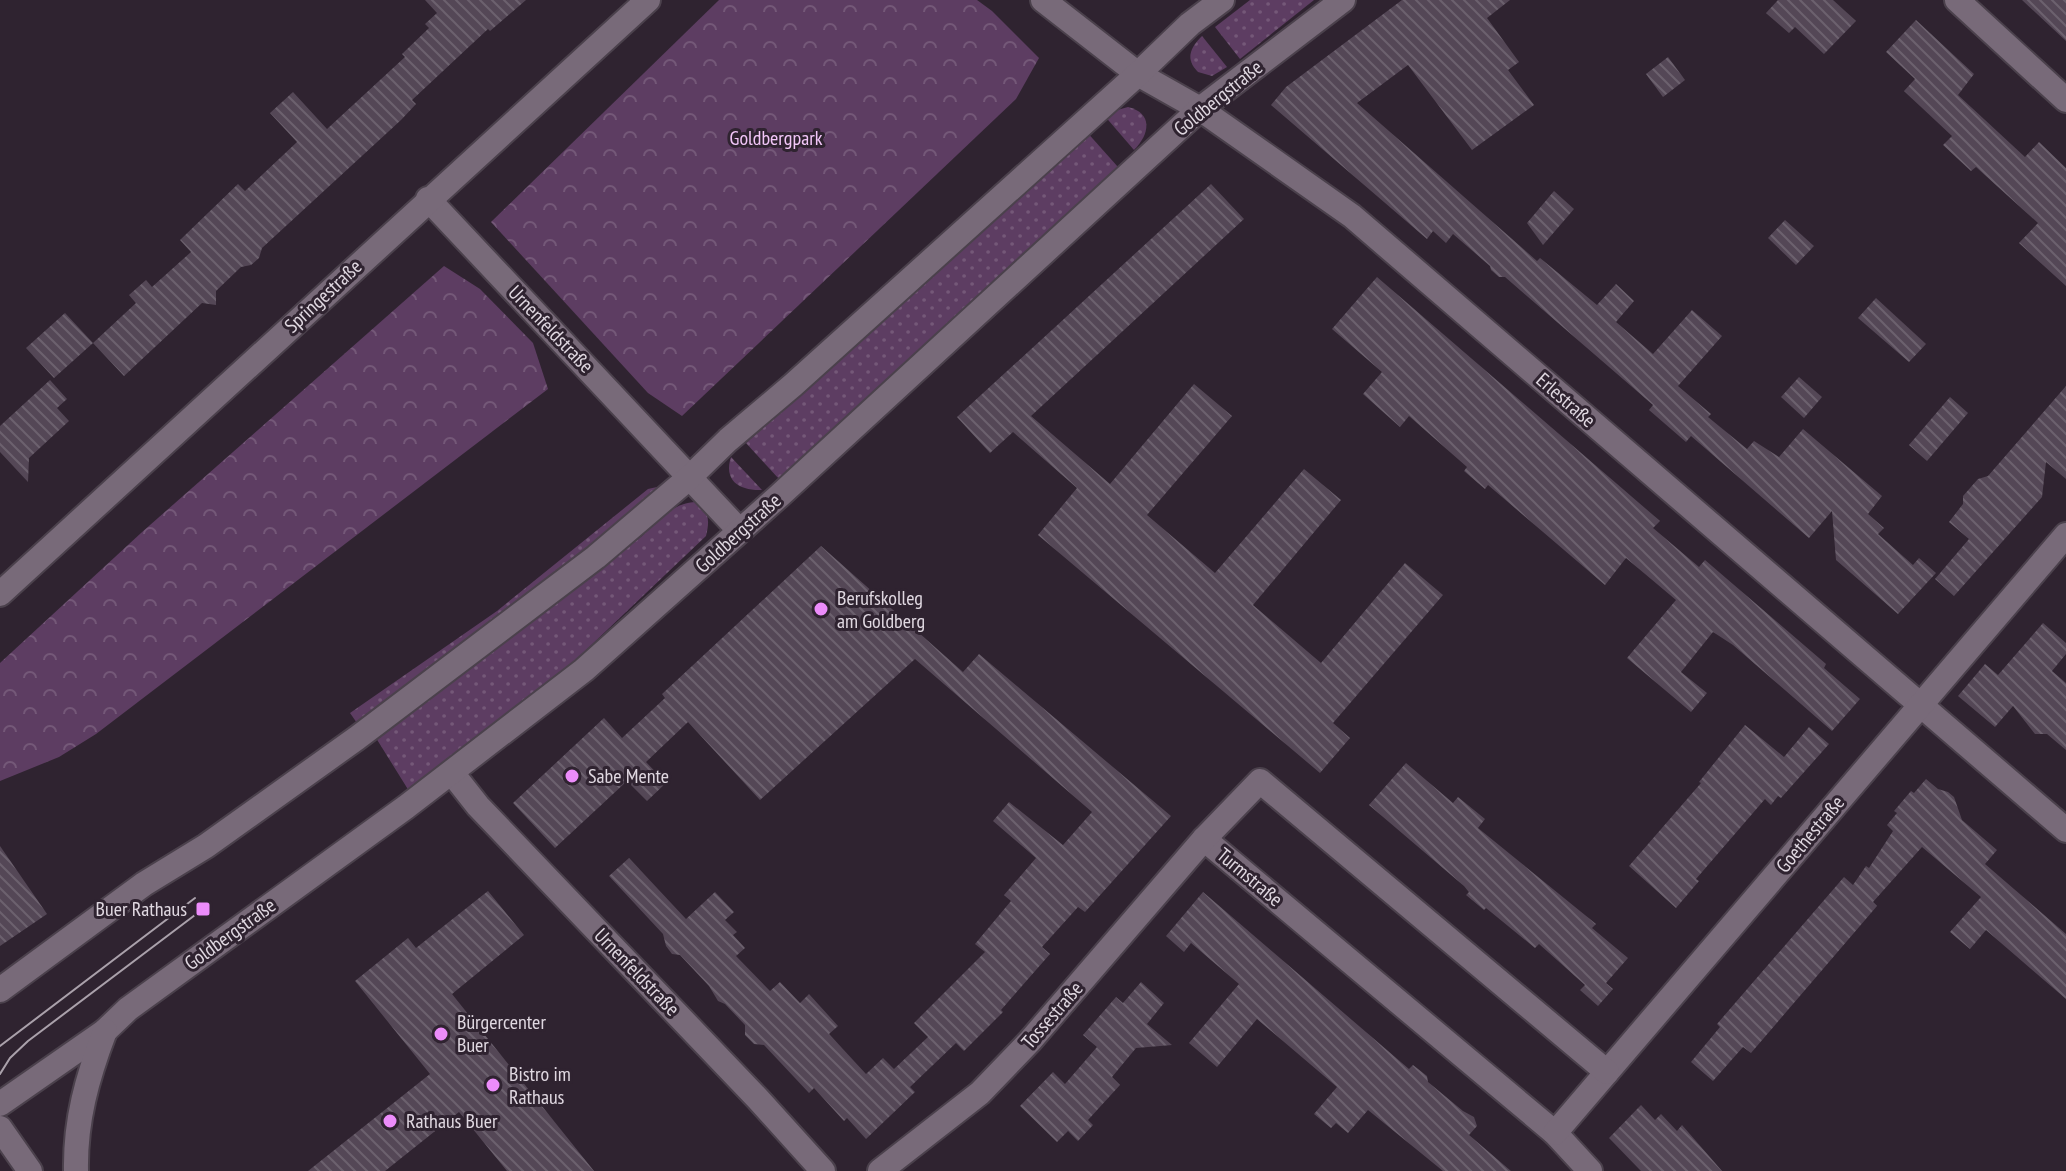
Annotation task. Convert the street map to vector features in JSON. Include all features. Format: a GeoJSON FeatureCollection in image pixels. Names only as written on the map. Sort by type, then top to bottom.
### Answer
{"type":"FeatureCollection","features":[{"type":"Feature","properties":{"kind":"street","name":"Springestraße"},"geometry":{"type":"LineString","coordinates":[[0,594],[648,0]]}},
{"type":"Feature","properties":{"kind":"street","name":"Erlestraße"},"geometry":{"type":"LineString","coordinates":[[1043,0],[1138,74],[1200,109],[1352,216],[2066,830]]}},
{"type":"Feature","properties":{"kind":"street"},"geometry":{"type":"LineString","coordinates":[[0,990],[144,884],[206,846],[357,738],[576,573],[690,477],[1190,24],[1222,0]]}},
{"type":"Feature","properties":{"kind":"street","name":"Goldbergstraße"},"geometry":{"type":"LineString","coordinates":[[0,1104],[105,1031],[128,1009],[452,773],[584,670],[1200,109],[1343,0]]}},
{"type":"Feature","properties":{"kind":"street"},"geometry":{"type":"LineString","coordinates":[[1957,0],[2066,100]]}},
{"type":"Feature","properties":{"kind":"street","name":"Urnenfeldstraße"},"geometry":{"type":"LineString","coordinates":[[428,199],[739,530]]}},
{"type":"Feature","properties":{"kind":"street","name":"Goethestraße"},"geometry":{"type":"LineString","coordinates":[[1555,1133],[2066,535]]}},
{"type":"Feature","properties":{"kind":"street","name":"Urnenfeldstraße"},"geometry":{"type":"LineString","coordinates":[[452,773],[478,806],[823,1171]]}},
{"type":"Feature","properties":{"kind":"street","name":"Turmstraße"},"geometry":{"type":"LineString","coordinates":[[1590,1171],[1555,1133],[1204,839],[1260,781],[1607,1072]]}},
{"type":"Feature","properties":{"kind":"street","name":"Tossestraße"},"geometry":{"type":"LineString","coordinates":[[880,1171],[980,1093],[1030,1041],[1204,839]]}},
{"type":"Feature","properties":{"kind":"street","name":"Goldbergstraße"},"geometry":{"type":"LineString","coordinates":[[76,1171],[75,1139],[83,1093],[105,1031]]}},
{"type":"Feature","properties":{"kind":"street"},"geometry":{"type":"LineString","coordinates":[[0,1128],[30,1171]]}},
{"type":"Feature","properties":{"kind":"green space","name":"Goldbergpark"},"geometry":{"type":"Polygon","coordinates":[[[719,0],[977,0],[1039,58],[1016,99],[682,416],[648,393],[491,222],[719,0]]]}},
{"type":"Feature","properties":{"kind":"green space"},"geometry":{"type":"Polygon","coordinates":[[[1250,0],[1314,0],[1240,59],[1215,27],[1250,0]]]}},
{"type":"Feature","properties":{"kind":"green space"},"geometry":{"type":"Polygon","coordinates":[[[1202,36],[1227,67],[1212,76],[1198,72],[1191,63],[1192,49],[1202,36]]]}},
{"type":"Feature","properties":{"kind":"green space"},"geometry":{"type":"Polygon","coordinates":[[[1128,107],[1142,114],[1146,125],[1146,131],[1134,150],[1103,114],[1128,107]]]}},
{"type":"Feature","properties":{"kind":"green space"},"geometry":{"type":"Polygon","coordinates":[[[1085,130],[1118,167],[779,479],[746,443],[1085,130]]]}},
{"type":"Feature","properties":{"kind":"green space"},"geometry":{"type":"Polygon","coordinates":[[[444,266],[480,289],[533,343],[548,389],[96,734],[59,757],[0,781],[0,663],[141,533],[444,266]]]}},
{"type":"Feature","properties":{"kind":"green space"},"geometry":{"type":"Polygon","coordinates":[[[731,457],[762,490],[747,489],[735,483],[729,472],[731,457]]]}},
{"type":"Feature","properties":{"kind":"green space"},"geometry":{"type":"Polygon","coordinates":[[[657,487],[657,493],[508,613],[357,723],[350,713],[497,611],[648,489],[657,487]]]}},
{"type":"Feature","properties":{"kind":"green space"},"geometry":{"type":"Polygon","coordinates":[[[696,502],[707,517],[706,536],[564,671],[409,791],[376,738],[642,536],[666,513],[680,505],[696,502]]]}},
{"type":"Feature","properties":{"kind":"building"},"geometry":{"type":"Polygon","coordinates":[[[425,0],[526,0],[490,31],[488,29],[412,100],[416,104],[401,120],[262,248],[259,258],[251,265],[241,267],[216,291],[216,305],[202,303],[124,376],[93,343],[136,303],[129,295],[146,280],[152,287],[191,252],[180,240],[238,184],[245,191],[297,142],[270,113],[293,92],[327,129],[405,57],[402,54],[429,28],[425,24],[437,13],[425,0]]]}},
{"type":"Feature","properties":{"kind":"building"},"geometry":{"type":"Polygon","coordinates":[[[1402,0],[1510,0],[1487,18],[1519,62],[1508,70],[1534,105],[1472,150],[1408,65],[1357,103],[1537,261],[1540,258],[1597,305],[1616,284],[1634,301],[1616,322],[1653,354],[1692,310],[1722,336],[1678,386],[1711,414],[1708,417],[1747,449],[1754,441],[1779,457],[1803,429],[1882,496],[1868,514],[1884,528],[1878,534],[1913,565],[1919,558],[1936,573],[1898,614],[1836,560],[1832,511],[1809,538],[1691,436],[1686,442],[1649,410],[1653,405],[1505,277],[1499,277],[1453,234],[1446,243],[1433,231],[1427,239],[1271,105],[1286,87],[1402,0]]]}},
{"type":"Feature","properties":{"kind":"building"},"geometry":{"type":"Polygon","coordinates":[[[1778,0],[1833,0],[1856,21],[1824,54],[1795,27],[1789,33],[1766,13],[1778,0]]]}},
{"type":"Feature","properties":{"kind":"building"},"geometry":{"type":"Polygon","coordinates":[[[2022,0],[2066,0],[2066,41],[2022,0]]]}},
{"type":"Feature","properties":{"kind":"building"},"geometry":{"type":"Polygon","coordinates":[[[1916,20],[1974,74],[1958,95],[2025,157],[2039,142],[2066,168],[2066,286],[2019,243],[2038,223],[1976,167],[1971,171],[1943,145],[1952,136],[1904,91],[1915,79],[1886,52],[1916,20]]]}},
{"type":"Feature","properties":{"kind":"building"},"geometry":{"type":"Polygon","coordinates":[[[1668,57],[1685,80],[1663,97],[1646,74],[1668,57]]]}},
{"type":"Feature","properties":{"kind":"building"},"geometry":{"type":"Polygon","coordinates":[[[1211,184],[1244,219],[1031,416],[1110,484],[1194,384],[1232,416],[1147,515],[1215,573],[1304,469],[1341,500],[1253,605],[1321,663],[1405,563],[1443,595],[1333,723],[1350,738],[1320,773],[1038,535],[1077,488],[1013,432],[990,453],[957,417],[1211,184]]]}},
{"type":"Feature","properties":{"kind":"building"},"geometry":{"type":"Polygon","coordinates":[[[1554,191],[1574,209],[1543,245],[1527,223],[1554,191]]]}},
{"type":"Feature","properties":{"kind":"building"},"geometry":{"type":"Polygon","coordinates":[[[1785,220],[1814,246],[1796,265],[1768,238],[1785,220]]]}},
{"type":"Feature","properties":{"kind":"building"},"geometry":{"type":"Polygon","coordinates":[[[1377,277],[1660,521],[1653,528],[1699,567],[1705,560],[1826,664],[1824,668],[1860,699],[1832,731],[1733,645],[1713,632],[1681,672],[1707,693],[1691,712],[1627,658],[1676,600],[1626,558],[1605,585],[1488,485],[1485,489],[1464,471],[1467,467],[1409,416],[1400,427],[1363,394],[1382,372],[1332,329],[1377,277]]]}},
{"type":"Feature","properties":{"kind":"building"},"geometry":{"type":"Polygon","coordinates":[[[1876,298],[1926,344],[1909,362],[1858,318],[1876,298]]]}},
{"type":"Feature","properties":{"kind":"building"},"geometry":{"type":"Polygon","coordinates":[[[65,313],[93,343],[54,378],[26,348],[65,313]]]}},
{"type":"Feature","properties":{"kind":"building"},"geometry":{"type":"Polygon","coordinates":[[[1799,377],[1822,397],[1804,418],[1781,397],[1799,377]]]}},
{"type":"Feature","properties":{"kind":"building"},"geometry":{"type":"Polygon","coordinates":[[[50,380],[67,399],[57,408],[69,421],[29,458],[28,482],[0,452],[0,426],[50,380]]]}},
{"type":"Feature","properties":{"kind":"building"},"geometry":{"type":"Polygon","coordinates":[[[2066,386],[2066,479],[2046,462],[2042,497],[1954,596],[1935,579],[1969,539],[1949,522],[1963,504],[1963,496],[1978,479],[1988,476],[2066,386]]]}},
{"type":"Feature","properties":{"kind":"building"},"geometry":{"type":"Polygon","coordinates":[[[1950,397],[1968,413],[1927,461],[1909,445],[1950,397]]]}},
{"type":"Feature","properties":{"kind":"building"},"geometry":{"type":"Polygon","coordinates":[[[821,546],[963,672],[979,654],[1171,816],[1085,912],[1078,907],[1042,947],[1050,954],[1001,1010],[1003,1012],[964,1051],[956,1043],[910,1087],[915,1092],[866,1139],[847,1118],[844,1121],[814,1088],[809,1093],[764,1045],[754,1044],[745,1035],[745,1025],[725,1004],[718,1001],[709,986],[680,955],[672,954],[663,934],[609,876],[629,858],[686,919],[715,892],[734,912],[725,920],[737,932],[733,935],[745,948],[736,956],[770,991],[780,982],[800,1003],[809,994],[838,1026],[829,1034],[866,1074],[883,1058],[894,1069],[928,1037],[914,1023],[985,952],[975,944],[1011,901],[1004,895],[1036,858],[993,821],[1009,802],[1063,845],[1092,812],[915,659],[760,800],[688,722],[646,762],[666,783],[647,801],[627,781],[555,848],[513,803],[604,718],[622,738],[665,698],[662,694],[821,546]]]}},
{"type":"Feature","properties":{"kind":"building"},"geometry":{"type":"Polygon","coordinates":[[[2043,623],[2066,643],[2066,654],[2052,671],[2066,683],[2066,750],[2047,734],[2035,734],[2013,706],[1995,727],[1958,696],[1985,664],[1998,675],[2043,623]]]}},
{"type":"Feature","properties":{"kind":"building"},"geometry":{"type":"Polygon","coordinates":[[[1745,725],[1784,757],[1809,727],[1829,744],[1781,798],[1778,796],[1771,805],[1765,799],[1696,879],[1699,881],[1676,908],[1629,866],[1701,783],[1745,725]]]}},
{"type":"Feature","properties":{"kind":"building"},"geometry":{"type":"Polygon","coordinates":[[[1406,763],[1453,803],[1458,797],[1485,819],[1478,828],[1596,924],[1592,928],[1628,958],[1606,983],[1613,989],[1598,1006],[1580,990],[1585,985],[1539,944],[1535,948],[1486,908],[1484,910],[1466,895],[1469,892],[1464,886],[1369,805],[1406,763]]]}},
{"type":"Feature","properties":{"kind":"building"},"geometry":{"type":"Polygon","coordinates":[[[1926,779],[1954,797],[1962,820],[1997,850],[1985,864],[2066,934],[2066,999],[1986,930],[1970,949],[1950,932],[1981,897],[1922,847],[1873,902],[1877,906],[1751,1053],[1743,1047],[1713,1081],[1691,1062],[1720,1027],[1717,1024],[1844,877],[1853,885],[1866,866],[1869,868],[1893,831],[1887,825],[1897,813],[1894,811],[1926,779]]]}},
{"type":"Feature","properties":{"kind":"building"},"geometry":{"type":"Polygon","coordinates":[[[0,846],[47,914],[0,946],[0,846]]]}},
{"type":"Feature","properties":{"kind":"building","name":"Bürgercenter Buer"},"geometry":{"type":"Polygon","coordinates":[[[488,891],[524,935],[452,994],[594,1171],[507,1171],[459,1112],[385,1171],[308,1171],[430,1074],[355,981],[408,938],[416,948],[488,891]]]}},
{"type":"Feature","properties":{"kind":"building"},"geometry":{"type":"Polygon","coordinates":[[[1203,892],[1409,1069],[1413,1065],[1427,1076],[1428,1082],[1474,1117],[1477,1126],[1469,1135],[1511,1171],[1443,1171],[1368,1110],[1348,1133],[1336,1123],[1331,1128],[1314,1114],[1337,1087],[1257,1019],[1217,1067],[1189,1043],[1239,984],[1191,943],[1184,952],[1166,936],[1203,892]]]}},
{"type":"Feature","properties":{"kind":"building"},"geometry":{"type":"Polygon","coordinates":[[[1141,982],[1164,1003],[1147,1024],[1172,1045],[1136,1048],[1112,1077],[1120,1085],[1088,1120],[1093,1125],[1078,1141],[1068,1131],[1057,1142],[1020,1106],[1053,1072],[1065,1084],[1097,1047],[1083,1035],[1116,997],[1123,1003],[1141,982]]]}},
{"type":"Feature","properties":{"kind":"building"},"geometry":{"type":"Polygon","coordinates":[[[1641,1105],[1655,1120],[1661,1114],[1677,1131],[1682,1125],[1722,1171],[1641,1171],[1609,1138],[1641,1105]]]}},
{"type":"Feature","properties":{"kind":"tram line"},"geometry":{"type":"LineString","coordinates":[[0,1046],[195,898]]}},
{"type":"Feature","properties":{"kind":"tram line"},"geometry":{"type":"LineString","coordinates":[[0,1074],[10,1058],[28,1041],[203,909]]}},
{"type":"Feature","properties":{"kind":"place","name":"Berufskolleg am Goldberg"},"geometry":{"type":"Point","coordinates":[821,609]}},
{"type":"Feature","properties":{"kind":"place","name":"Sabe Mente"},"geometry":{"type":"Point","coordinates":[572,776]}},
{"type":"Feature","properties":{"kind":"place","name":"Buer Rathaus"},"geometry":{"type":"Point","coordinates":[203,909]}},
{"type":"Feature","properties":{"kind":"place","name":"Bürgercenter Buer"},"geometry":{"type":"Point","coordinates":[441,1034]}},
{"type":"Feature","properties":{"kind":"place","name":"Bistro im Rathaus"},"geometry":{"type":"Point","coordinates":[493,1085]}},
{"type":"Feature","properties":{"kind":"place","name":"Rathaus Buer"},"geometry":{"type":"Point","coordinates":[390,1121]}}]}
